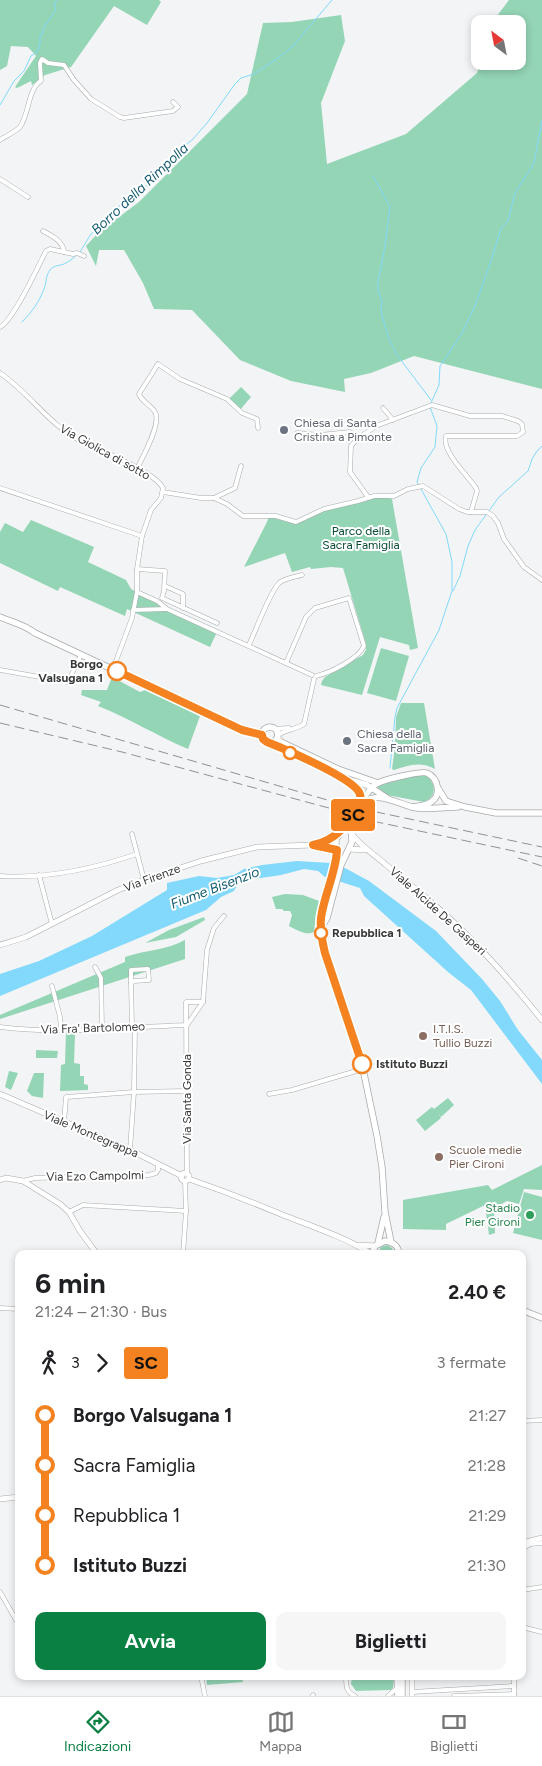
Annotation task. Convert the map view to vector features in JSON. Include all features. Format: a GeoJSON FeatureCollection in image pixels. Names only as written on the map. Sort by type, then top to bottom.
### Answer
{"type":"FeatureCollection","features":[{"type":"Feature","properties":{"kind":"main road"},"geometry":{"type":"LineString","coordinates":[[0,616],[17,624],[27,626],[35,633],[246,732],[262,735]]}},
{"type":"Feature","properties":{"kind":"main road"},"geometry":{"type":"LineString","coordinates":[[246,732],[270,727],[281,742],[324,762],[378,783]]}},
{"type":"Feature","properties":{"kind":"main road"},"geometry":{"type":"LineString","coordinates":[[262,735],[265,729]]}},
{"type":"Feature","properties":{"kind":"main road"},"geometry":{"type":"LineString","coordinates":[[269,742],[274,741],[276,734]]}},
{"type":"Feature","properties":{"kind":"main road"},"geometry":{"type":"LineString","coordinates":[[262,735],[263,739],[344,778],[360,782],[387,799]]}},
{"type":"Feature","properties":{"kind":"main road"},"geometry":{"type":"LineString","coordinates":[[362,803],[372,788],[378,783],[421,772],[432,776],[446,801],[465,807],[508,814],[542,813]]}},
{"type":"Feature","properties":{"kind":"main road"},"geometry":{"type":"LineString","coordinates":[[344,778],[359,792],[362,803]]}},
{"type":"Feature","properties":{"kind":"main road"},"geometry":{"type":"LineString","coordinates":[[412,807],[430,803],[436,797],[438,788]]}},
{"type":"Feature","properties":{"kind":"main road"},"geometry":{"type":"LineString","coordinates":[[362,803],[375,797],[412,807],[465,807]]}},
{"type":"Feature","properties":{"kind":"main road"},"geometry":{"type":"LineString","coordinates":[[339,861],[335,841],[337,835],[349,824],[352,842],[339,861],[322,917],[321,928],[325,953],[363,1069],[382,1167],[385,1212],[391,1242],[397,1250]]}},
{"type":"Feature","properties":{"kind":"main road"},"geometry":{"type":"LineString","coordinates":[[337,850],[349,849]]}},
{"type":"Feature","properties":{"kind":"main road"},"geometry":{"type":"LineString","coordinates":[[374,1250],[385,1212]]}},
{"type":"Feature","properties":{"kind":"main road"},"geometry":{"type":"LineString","coordinates":[[376,1245],[385,1241],[391,1242]]}},
{"type":"Feature","properties":{"kind":"main road"},"geometry":{"type":"LineString","coordinates":[[526,1312],[542,1318]]}},
{"type":"Feature","properties":{"kind":"main road"},"geometry":{"type":"LineString","coordinates":[[397,1680],[398,1696]]}},
{"type":"Feature","properties":{"kind":"main road"},"geometry":{"type":"LineString","coordinates":[[402,1680],[402,1696]]}},
{"type":"Feature","properties":{"kind":"street"},"geometry":{"type":"LineString","coordinates":[[0,140],[19,128],[33,90],[37,83],[41,81],[40,63],[42,59],[48,64],[64,65],[91,99],[120,117],[173,111],[178,107],[173,102]]}},
{"type":"Feature","properties":{"kind":"street"},"geometry":{"type":"LineString","coordinates":[[0,179],[28,197]]}},
{"type":"Feature","properties":{"kind":"street"},"geometry":{"type":"LineString","coordinates":[[43,231],[54,237],[63,246],[64,252]]}},
{"type":"Feature","properties":{"kind":"street"},"geometry":{"type":"LineString","coordinates":[[0,327],[5,325],[14,311],[46,251],[50,249],[81,254]]}},
{"type":"Feature","properties":{"kind":"street"},"geometry":{"type":"LineString","coordinates":[[137,469],[150,443],[157,417],[155,411],[139,394],[158,364],[180,378],[227,399],[242,413],[258,419],[258,428]]}},
{"type":"Feature","properties":{"kind":"street","name":"Via Giolica di sotto"},"geometry":{"type":"LineString","coordinates":[[0,373],[15,383],[53,423],[82,442],[114,456],[158,482],[163,488],[163,492]]}},
{"type":"Feature","properties":{"kind":"street"},"geometry":{"type":"LineString","coordinates":[[368,497],[350,472],[351,446],[357,439],[376,426],[432,405],[465,415],[502,416],[518,421],[522,424],[523,432],[517,436],[446,436],[444,440],[446,446],[477,491],[471,512]]}},
{"type":"Feature","properties":{"kind":"street"},"geometry":{"type":"LineString","coordinates":[[383,408],[393,420]]}},
{"type":"Feature","properties":{"kind":"street"},"geometry":{"type":"LineString","coordinates":[[297,433],[320,435],[350,432],[357,439]]}},
{"type":"Feature","properties":{"kind":"street"},"geometry":{"type":"LineString","coordinates":[[214,498],[235,488],[241,466]]}},
{"type":"Feature","properties":{"kind":"street"},"geometry":{"type":"LineString","coordinates":[[113,670],[123,644],[137,592],[142,536],[151,510],[161,498],[163,492],[201,498],[214,498],[227,504],[241,516],[276,516],[296,522],[324,508],[368,497],[380,495],[394,496],[419,486],[441,496],[459,509],[488,513],[496,519],[504,539],[524,567],[542,580]]}},
{"type":"Feature","properties":{"kind":"street"},"geometry":{"type":"LineString","coordinates":[[0,488],[142,536]]}},
{"type":"Feature","properties":{"kind":"street"},"geometry":{"type":"LineString","coordinates":[[138,569],[165,571],[162,598],[217,623]]}},
{"type":"Feature","properties":{"kind":"street"},"geometry":{"type":"LineString","coordinates":[[248,645],[272,595],[280,583],[287,579],[302,576]]}},
{"type":"Feature","properties":{"kind":"street"},"geometry":{"type":"LineString","coordinates":[[164,586],[184,594],[183,608]]}},
{"type":"Feature","properties":{"kind":"street"},"geometry":{"type":"LineString","coordinates":[[137,592],[157,601],[167,609],[286,662],[314,677],[328,673],[361,653],[364,646],[349,598],[315,608],[306,617],[286,662]]}},
{"type":"Feature","properties":{"kind":"street"},"geometry":{"type":"LineString","coordinates":[[133,610],[167,609]]}},
{"type":"Feature","properties":{"kind":"street"},"geometry":{"type":"LineString","coordinates":[[0,670],[68,682],[81,654]]}},
{"type":"Feature","properties":{"kind":"street"},"geometry":{"type":"LineString","coordinates":[[276,734],[300,727],[305,721],[314,677]]}},
{"type":"Feature","properties":{"kind":"street","name":"Viale Alcide De Gasperi"},"geometry":{"type":"LineString","coordinates":[[351,833],[368,851],[436,906],[478,945],[501,969],[542,1020]]}},
{"type":"Feature","properties":{"kind":"street"},"geometry":{"type":"LineString","coordinates":[[132,834],[144,880]]}},
{"type":"Feature","properties":{"kind":"street"},"geometry":{"type":"LineString","coordinates":[[313,845],[322,843],[337,835]]}},
{"type":"Feature","properties":{"kind":"street"},"geometry":{"type":"LineString","coordinates":[[313,845],[337,850]]}},
{"type":"Feature","properties":{"kind":"street","name":"Via Firenze"},"geometry":{"type":"LineString","coordinates":[[0,945],[26,937],[118,890],[201,861],[257,847],[313,845]]}},
{"type":"Feature","properties":{"kind":"street"},"geometry":{"type":"LineString","coordinates":[[349,849],[357,848],[368,851]]}},
{"type":"Feature","properties":{"kind":"street"},"geometry":{"type":"LineString","coordinates":[[0,876],[39,875],[94,867],[137,854]]}},
{"type":"Feature","properties":{"kind":"street"},"geometry":{"type":"LineString","coordinates":[[39,875],[52,924]]}},
{"type":"Feature","properties":{"kind":"street"},"geometry":{"type":"LineString","coordinates":[[187,1025],[203,1002],[207,950],[214,928],[224,916]]}},
{"type":"Feature","properties":{"kind":"street"},"geometry":{"type":"LineString","coordinates":[[95,967],[100,978],[102,1028]]}},
{"type":"Feature","properties":{"kind":"street"},"geometry":{"type":"LineString","coordinates":[[130,1150],[134,1092],[134,1027],[131,983],[131,970],[148,969],[149,980],[131,983]]}},
{"type":"Feature","properties":{"kind":"street"},"geometry":{"type":"LineString","coordinates":[[52,986],[60,1017],[61,1030]]}},
{"type":"Feature","properties":{"kind":"street","name":"Via Santa Gonda"},"geometry":{"type":"LineString","coordinates":[[183,1250],[186,1211],[186,1002],[203,1002]]}},
{"type":"Feature","properties":{"kind":"street","name":"Via Fra' Bartolomeo"},"geometry":{"type":"LineString","coordinates":[[0,1026],[20,1029],[61,1030],[187,1025]]}},
{"type":"Feature","properties":{"kind":"street"},"geometry":{"type":"LineString","coordinates":[[269,1094],[292,1090],[363,1069]]}},
{"type":"Feature","properties":{"kind":"street"},"geometry":{"type":"LineString","coordinates":[[64,1122],[66,1097],[134,1092],[186,1091]]}},
{"type":"Feature","properties":{"kind":"street","name":"Viale Montegrappa"},"geometry":{"type":"LineString","coordinates":[[0,1094],[130,1150],[186,1177],[229,1192],[356,1244]]}},
{"type":"Feature","properties":{"kind":"street","name":"Via Ezo Campolmi"},"geometry":{"type":"LineString","coordinates":[[23,1181],[35,1178],[149,1175],[156,1173],[158,1164]]}},
{"type":"Feature","properties":{"kind":"street"},"geometry":{"type":"LineString","coordinates":[[0,1180],[6,1178],[23,1181],[69,1212],[94,1250]]}},
{"type":"Feature","properties":{"kind":"street"},"geometry":{"type":"LineString","coordinates":[[69,1212],[83,1205],[186,1211]]}},
{"type":"Feature","properties":{"kind":"street"},"geometry":{"type":"LineString","coordinates":[[356,1244],[376,1245]]}},
{"type":"Feature","properties":{"kind":"street"},"geometry":{"type":"LineString","coordinates":[[356,1244],[366,1250]]}},
{"type":"Feature","properties":{"kind":"street"},"geometry":{"type":"LineString","coordinates":[[0,1308],[15,1309]]}},
{"type":"Feature","properties":{"kind":"street"},"geometry":{"type":"LineString","coordinates":[[526,1420],[542,1420]]}},
{"type":"Feature","properties":{"kind":"street"},"geometry":{"type":"LineString","coordinates":[[0,1499],[15,1497]]}},
{"type":"Feature","properties":{"kind":"street"},"geometry":{"type":"LineString","coordinates":[[526,1542],[539,1539]]}},
{"type":"Feature","properties":{"kind":"street"},"geometry":{"type":"LineString","coordinates":[[526,1546],[539,1539]]}},
{"type":"Feature","properties":{"kind":"street"},"geometry":{"type":"LineString","coordinates":[[530,1544],[542,1543]]}},
{"type":"Feature","properties":{"kind":"street"},"geometry":{"type":"LineString","coordinates":[[526,1589],[542,1587]]}},
{"type":"Feature","properties":{"kind":"street"},"geometry":{"type":"LineString","coordinates":[[0,1592],[15,1618]]}},
{"type":"Feature","properties":{"kind":"street"},"geometry":{"type":"LineString","coordinates":[[526,1628],[542,1632]]}},
{"type":"Feature","properties":{"kind":"street"},"geometry":{"type":"LineString","coordinates":[[202,1680],[205,1696]]}},
{"type":"Feature","properties":{"kind":"street"},"geometry":{"type":"LineString","coordinates":[[346,1680],[349,1693],[355,1696]]}},
{"type":"Feature","properties":{"kind":"street"},"geometry":{"type":"LineString","coordinates":[[412,1680],[412,1694],[514,1686]]}},
{"type":"Feature","properties":{"kind":"street"},"geometry":{"type":"LineString","coordinates":[[454,1696],[514,1695],[514,1680]]}},
{"type":"Feature","properties":{"kind":"street"},"geometry":{"type":"LineString","coordinates":[[499,1687],[499,1694]]}},
{"type":"Feature","properties":{"kind":"street"},"geometry":{"type":"LineString","coordinates":[[388,1696],[397,1688]]}},
{"type":"Feature","properties":{"kind":"green space"},"geometry":{"type":"Polygon","coordinates":[[[0,0],[159,0],[161,2],[147,25],[114,6],[71,67],[45,75],[32,85],[31,81],[17,88],[15,87],[36,56],[28,47],[11,46],[7,66],[0,70],[0,0]]]}},
{"type":"Feature","properties":{"kind":"green space"},"geometry":{"type":"Polygon","coordinates":[[[509,0],[542,0],[542,389],[414,356],[371,373],[344,379],[345,392],[291,381],[240,360],[192,310],[154,309],[143,283],[124,250],[99,250],[96,266],[86,246],[99,232],[139,202],[247,94],[263,23],[292,22],[341,15],[345,41],[321,103],[327,164],[406,134],[477,73],[478,70],[526,70],[526,15],[498,15],[509,0]]]}},
{"type":"Feature","properties":{"kind":"green space"},"geometry":{"type":"Polygon","coordinates":[[[241,387],[251,397],[240,410],[229,399],[241,387]]]}},
{"type":"Feature","properties":{"kind":"green space","name":"Parco della Sacra Famiglia"},"geometry":{"type":"Polygon","coordinates":[[[385,497],[392,499],[418,648],[410,650],[409,645],[380,637],[362,695],[321,685],[325,677],[363,655],[366,650],[366,644],[343,568],[311,569],[310,567],[292,572],[285,553],[244,567],[269,517],[295,523],[301,522],[317,513],[368,498],[385,497]]]}},
{"type":"Feature","properties":{"kind":"green space"},"geometry":{"type":"Polygon","coordinates":[[[31,520],[94,547],[88,562],[126,580],[131,589],[216,634],[210,647],[127,609],[125,616],[60,587],[58,591],[0,563],[0,532],[5,523],[23,532],[31,520]]]}},
{"type":"Feature","properties":{"kind":"green space"},"geometry":{"type":"Polygon","coordinates":[[[381,648],[409,656],[396,701],[367,693],[381,648]]]}},
{"type":"Feature","properties":{"kind":"green space"},"geometry":{"type":"Polygon","coordinates":[[[112,677],[140,692],[148,689],[200,716],[188,749],[98,706],[101,702],[81,695],[82,690],[107,690],[112,677]]]}},
{"type":"Feature","properties":{"kind":"green space"},"geometry":{"type":"Polygon","coordinates":[[[401,703],[424,703],[435,769],[420,764],[392,769],[396,717],[401,703]]]}},
{"type":"Feature","properties":{"kind":"green space"},"geometry":{"type":"Polygon","coordinates":[[[418,775],[427,776],[434,787],[431,797],[424,802],[387,795],[376,786],[418,775]]]}},
{"type":"Feature","properties":{"kind":"green space"},"geometry":{"type":"Polygon","coordinates":[[[285,894],[303,895],[319,901],[314,932],[305,933],[289,926],[292,915],[290,911],[276,909],[272,897],[285,894]]]}},
{"type":"Feature","properties":{"kind":"green space"},"geometry":{"type":"Polygon","coordinates":[[[204,917],[205,920],[176,937],[145,943],[169,930],[204,917]]]}},
{"type":"Feature","properties":{"kind":"green space"},"geometry":{"type":"Polygon","coordinates":[[[185,940],[185,959],[0,1019],[0,1015],[125,962],[125,957],[171,946],[185,940]]]}},
{"type":"Feature","properties":{"kind":"green space"},"geometry":{"type":"Polygon","coordinates":[[[66,1033],[75,1034],[74,1063],[80,1064],[80,1076],[84,1076],[84,1084],[88,1085],[88,1090],[60,1091],[61,1065],[65,1064],[66,1033]]]}},
{"type":"Feature","properties":{"kind":"green space"},"geometry":{"type":"Polygon","coordinates":[[[36,1050],[58,1051],[57,1058],[36,1058],[36,1050]]]}},
{"type":"Feature","properties":{"kind":"green space"},"geometry":{"type":"Polygon","coordinates":[[[9,1071],[18,1073],[11,1090],[5,1087],[9,1071]]]}},
{"type":"Feature","properties":{"kind":"green space"},"geometry":{"type":"Polygon","coordinates":[[[34,1073],[44,1073],[43,1098],[32,1096],[27,1091],[34,1073]]]}},
{"type":"Feature","properties":{"kind":"green space"},"geometry":{"type":"Polygon","coordinates":[[[448,1098],[454,1105],[441,1117],[438,1113],[441,1118],[425,1131],[416,1120],[432,1107],[434,1109],[448,1098]]]}},
{"type":"Feature","properties":{"kind":"green space"},"geometry":{"type":"Polygon","coordinates":[[[542,1165],[542,1190],[524,1189],[519,1204],[507,1201],[494,1208],[495,1233],[489,1235],[485,1205],[446,1224],[446,1230],[403,1229],[403,1200],[488,1185],[492,1190],[542,1165]]]}},
{"type":"Feature","properties":{"kind":"green space","name":"Stadio Pier Cironi"},"geometry":{"type":"Polygon","coordinates":[[[524,1192],[542,1197],[542,1240],[513,1233],[524,1192]]]}},
{"type":"Feature","properties":{"kind":"green space"},"geometry":{"type":"Polygon","coordinates":[[[387,1245],[393,1250],[379,1250],[381,1247],[387,1245]]]}},
{"type":"Feature","properties":{"kind":"green space"},"geometry":{"type":"Polygon","coordinates":[[[206,1680],[243,1680],[243,1682],[207,1685],[206,1680]]]}},
{"type":"Feature","properties":{"kind":"green space"},"geometry":{"type":"Polygon","coordinates":[[[352,1680],[394,1680],[391,1690],[356,1691],[351,1684],[352,1680]]]}},
{"type":"Feature","properties":{"kind":"water","name":"Fiume Bisenzio"},"geometry":{"type":"Polygon","coordinates":[[[297,861],[330,863],[345,868],[369,881],[436,931],[482,979],[542,1060],[542,1084],[471,990],[448,972],[364,896],[360,888],[325,877],[318,871],[304,869],[281,875],[247,880],[238,884],[234,891],[221,897],[206,910],[0,996],[0,974],[39,961],[92,936],[167,890],[167,883],[199,876],[217,878],[234,875],[244,869],[262,865],[297,861]]]}},
{"type":"Feature","properties":{"kind":"waterway"},"geometry":{"type":"LineString","coordinates":[[0,105],[14,81],[24,71],[31,56],[37,52],[40,45],[40,35],[55,11],[54,4],[57,0]]}},
{"type":"Feature","properties":{"kind":"waterway","name":"Borro della Rimpolla"},"geometry":{"type":"LineString","coordinates":[[80,252],[91,234],[119,206],[163,171],[169,159],[193,139],[235,84],[241,78],[254,74],[292,47],[332,0]]}},
{"type":"Feature","properties":{"kind":"waterway"},"geometry":{"type":"LineString","coordinates":[[431,403],[439,385],[440,366],[461,335],[475,306],[501,228],[508,221],[515,193],[534,163],[542,120]]}},
{"type":"Feature","properties":{"kind":"waterway"},"geometry":{"type":"LineString","coordinates":[[373,176],[390,207],[378,282],[383,319],[389,339],[397,355],[431,400]]}},
{"type":"Feature","properties":{"kind":"waterway","name":"Borro della Rimpolla"},"geometry":{"type":"LineString","coordinates":[[22,322],[40,298],[50,270],[55,266],[66,263],[77,255]]}},
{"type":"Feature","properties":{"kind":"waterway"},"geometry":{"type":"LineString","coordinates":[[390,768],[397,708],[439,630],[452,591],[452,562],[446,534],[417,482],[421,468],[435,447],[437,426],[430,407]]}},
{"type":"Feature","properties":{"kind":"waterway"},"geometry":{"type":"LineString","coordinates":[[453,591],[475,530],[499,497],[528,471],[532,459],[542,446]]}},
{"type":"Feature","properties":{"kind":"tunnel"},"geometry":{"type":"LineString","coordinates":[[347,824],[361,803]]}},
{"type":"Feature","properties":{"kind":"railway"},"geometry":{"type":"LineString","coordinates":[[0,705],[348,806],[542,847]]}},
{"type":"Feature","properties":{"kind":"railway"},"geometry":{"type":"LineString","coordinates":[[0,723],[122,752],[351,814]]}},
{"type":"Feature","properties":{"kind":"railway"},"geometry":{"type":"LineString","coordinates":[[344,815],[542,857]]}},
{"type":"Feature","properties":{"kind":"railway"},"geometry":{"type":"LineString","coordinates":[[518,858],[542,866]]}},
{"type":"Feature","properties":{"kind":"bus line","name":"SC"},"geometry":{"type":"LineString","coordinates":[[117,671],[242,730],[262,735],[263,739],[267,742],[344,778],[359,792],[362,799],[361,803],[342,830],[333,838],[313,845],[337,850],[322,917],[322,936],[325,953],[362,1064]]}},
{"type":"Feature","properties":{"kind":"place","name":"Chiesa di Santa Cristina a Pimonte"},"geometry":{"type":"Point","coordinates":[284,430]}},
{"type":"Feature","properties":{"kind":"place","name":"Borgo Valsugana 1"},"geometry":{"type":"Point","coordinates":[117,671]}},
{"type":"Feature","properties":{"kind":"place","name":"Chiesa della Sacra Famiglia"},"geometry":{"type":"Point","coordinates":[347,741]}},
{"type":"Feature","properties":{"kind":"place","name":"Repubblica 1"},"geometry":{"type":"Point","coordinates":[321,933]}},
{"type":"Feature","properties":{"kind":"place","name":"I.T.I.S. Tullio Buzzi"},"geometry":{"type":"Point","coordinates":[423,1036]}},
{"type":"Feature","properties":{"kind":"place","name":"Istituto Buzzi"},"geometry":{"type":"Point","coordinates":[362,1064]}},
{"type":"Feature","properties":{"kind":"place","name":"Scuole medie Pier Cironi"},"geometry":{"type":"Point","coordinates":[439,1157]}},
{"type":"Feature","properties":{"kind":"place","name":"Stadio Pier Cironi"},"geometry":{"type":"Point","coordinates":[530,1215]}}]}
